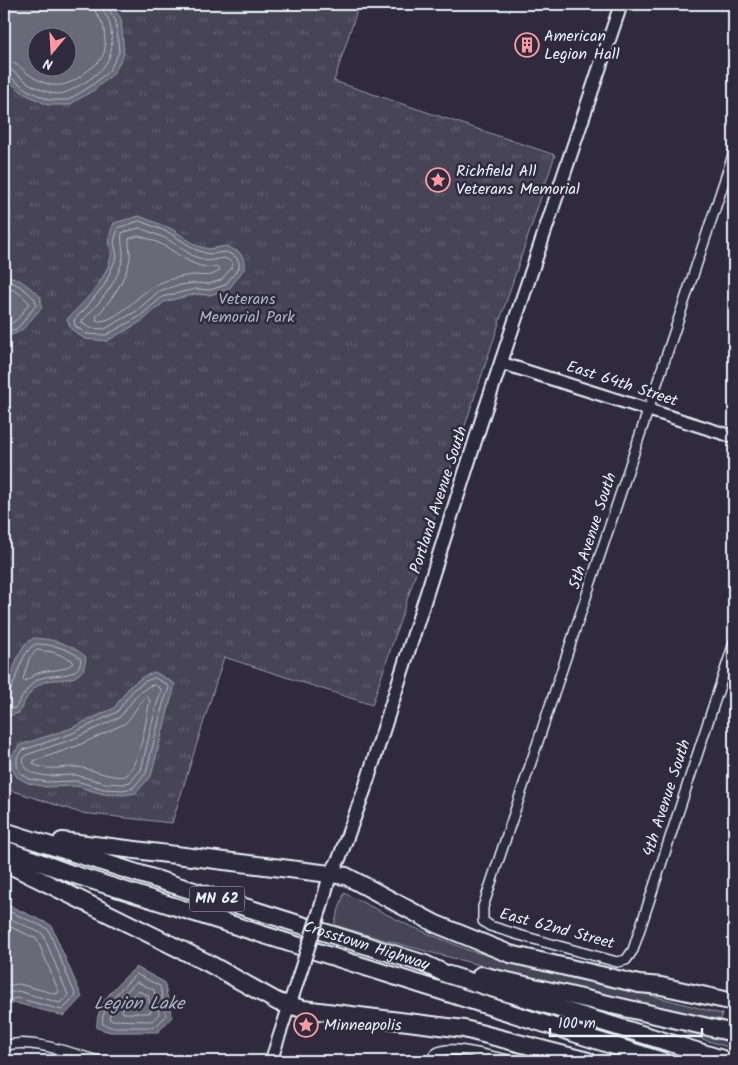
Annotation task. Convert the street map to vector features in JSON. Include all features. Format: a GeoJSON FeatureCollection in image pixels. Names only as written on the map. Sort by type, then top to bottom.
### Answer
{"type":"FeatureCollection","features":[{"type":"Feature","properties":{"kind":"highway"},"geometry":{"type":"LineString","coordinates":[[7,832],[93,846],[346,876],[436,924],[510,954],[639,984],[661,986],[734,1002]]}},
{"type":"Feature","properties":{"kind":"highway","name":"Crosstown Highway"},"geometry":{"type":"LineString","coordinates":[[7,832],[425,964],[446,974],[729,1061]]}},
{"type":"Feature","properties":{"kind":"highway","name":"Crosstown Highway"},"geometry":{"type":"LineString","coordinates":[[4,849],[72,874],[662,1061]]}},
{"type":"Feature","properties":{"kind":"highway"},"geometry":{"type":"LineString","coordinates":[[4,862],[208,963],[278,1002],[289,1006],[464,1028],[588,1061]]}},
{"type":"Feature","properties":{"kind":"highway"},"geometry":{"type":"LineString","coordinates":[[425,964],[449,967],[734,1033]]}},
{"type":"Feature","properties":{"kind":"highway"},"geometry":{"type":"LineString","coordinates":[[639,984],[659,992],[734,1011]]}},
{"type":"Feature","properties":{"kind":"main road","name":"Portland Avenue South"},"geometry":{"type":"LineString","coordinates":[[289,1006],[330,875],[339,859],[364,791],[500,362],[621,4]]}},
{"type":"Feature","properties":{"kind":"street","name":"5th Avenue South"},"geometry":{"type":"LineString","coordinates":[[483,921],[484,907],[734,152]]}},
{"type":"Feature","properties":{"kind":"street","name":"East 64th Street"},"geometry":{"type":"LineString","coordinates":[[500,362],[734,436]]}},
{"type":"Feature","properties":{"kind":"street","name":"4th Avenue South"},"geometry":{"type":"LineString","coordinates":[[626,960],[633,950],[734,643]]}},
{"type":"Feature","properties":{"kind":"street","name":"East 62nd Street"},"geometry":{"type":"LineString","coordinates":[[483,921],[490,926],[518,935],[618,962],[626,960]]}},
{"type":"Feature","properties":{"kind":"street"},"geometry":{"type":"LineString","coordinates":[[271,1061],[289,1006]]}},
{"type":"Feature","properties":{"kind":"street"},"geometry":{"type":"LineString","coordinates":[[4,1046],[12,1043],[44,1046],[99,1061]]}},
{"type":"Feature","properties":{"kind":"street"},"geometry":{"type":"LineString","coordinates":[[432,1058],[442,1051],[453,1049],[513,1061]]}},
{"type":"Feature","properties":{"kind":"green space","name":"Veterans Memorial Park"},"geometry":{"type":"Polygon","coordinates":[[[4,4],[359,4],[334,81],[555,155],[372,705],[224,657],[172,823],[81,813],[4,788],[4,4]]]}},
{"type":"Feature","properties":{"kind":"green space"},"geometry":{"type":"Polygon","coordinates":[[[344,893],[408,925],[468,950],[575,979],[619,987],[722,1014],[721,1020],[478,965],[334,925],[344,893]]]}},
{"type":"Feature","properties":{"kind":"green space"},"geometry":{"type":"Polygon","coordinates":[[[685,1028],[734,1038],[734,1049],[683,1033],[685,1028]]]}},
{"type":"Feature","properties":{"kind":"water"},"geometry":{"type":"Polygon","coordinates":[[[4,4],[111,4],[121,19],[124,54],[113,74],[94,90],[69,105],[48,105],[25,94],[4,78],[4,4]]]}},
{"type":"Feature","properties":{"kind":"water"},"geometry":{"type":"Polygon","coordinates":[[[139,216],[172,229],[197,246],[209,249],[226,246],[239,252],[244,260],[244,269],[229,289],[210,295],[195,294],[164,302],[142,321],[107,341],[85,339],[71,329],[67,319],[93,291],[108,267],[111,257],[109,242],[114,223],[139,216]]]}},
{"type":"Feature","properties":{"kind":"water"},"geometry":{"type":"Polygon","coordinates":[[[4,276],[19,280],[41,297],[41,309],[22,330],[4,337],[4,276]]]}},
{"type":"Feature","properties":{"kind":"water"},"geometry":{"type":"Polygon","coordinates":[[[34,638],[55,641],[81,652],[86,657],[84,667],[75,677],[47,681],[40,684],[30,693],[19,713],[9,716],[4,714],[4,694],[19,654],[25,644],[34,638]]]}},
{"type":"Feature","properties":{"kind":"water"},"geometry":{"type":"Polygon","coordinates":[[[155,672],[175,684],[151,776],[136,793],[124,795],[103,794],[76,786],[46,787],[28,783],[17,777],[11,767],[12,755],[20,745],[69,729],[114,708],[130,686],[144,676],[155,672]]]}},
{"type":"Feature","properties":{"kind":"water","name":"Legion Lake"},"geometry":{"type":"Polygon","coordinates":[[[4,903],[51,925],[82,997],[64,1016],[16,1003],[4,1006],[4,903]]]}},
{"type":"Feature","properties":{"kind":"water","name":"Legion Lake"},"geometry":{"type":"Polygon","coordinates":[[[136,967],[164,982],[172,1017],[158,1032],[110,1032],[97,1028],[100,1010],[109,994],[136,967]]]}},
{"type":"Feature","properties":{"kind":"place","name":"American Legion Hall"},"geometry":{"type":"Point","coordinates":[527,45]}},
{"type":"Feature","properties":{"kind":"place","name":"Richfield All Veterans Memorial"},"geometry":{"type":"Point","coordinates":[438,180]}},
{"type":"Feature","properties":{"kind":"place","name":"Minneapolis"},"geometry":{"type":"Point","coordinates":[306,1025]}}]}
